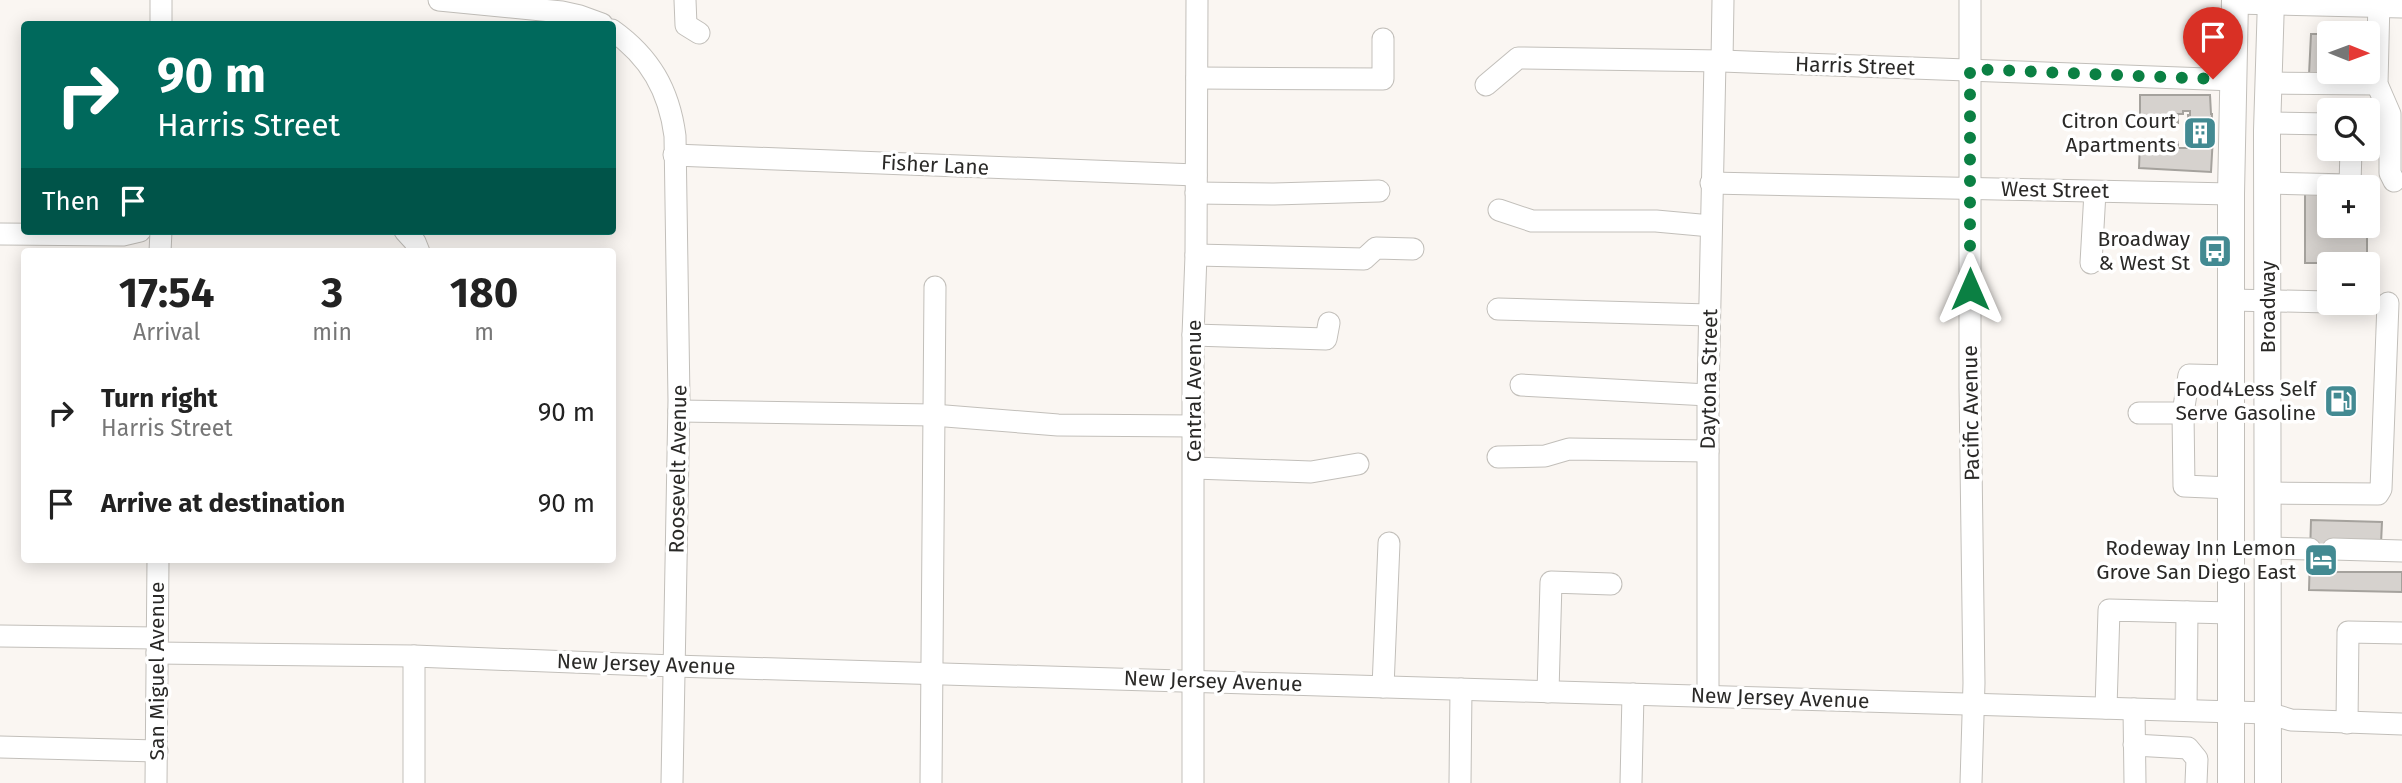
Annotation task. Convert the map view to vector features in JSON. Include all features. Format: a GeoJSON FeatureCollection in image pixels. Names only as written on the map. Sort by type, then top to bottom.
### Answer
{"type":"FeatureCollection","features":[{"type":"Feature","properties":{"kind":"main road","name":"Broadway"},"geometry":{"type":"LineString","coordinates":[[2231,783],[2231,194],[2235,2]]}},
{"type":"Feature","properties":{"kind":"main road","name":"Broadway"},"geometry":{"type":"LineString","coordinates":[[2268,783],[2267,123],[2271,2]]}},
{"type":"Feature","properties":{"kind":"street"},"geometry":{"type":"LineString","coordinates":[[161,0],[161,21]]}},
{"type":"Feature","properties":{"kind":"street"},"geometry":{"type":"LineString","coordinates":[[439,0],[550,5],[594,21]]}},
{"type":"Feature","properties":{"kind":"street"},"geometry":{"type":"LineString","coordinates":[[685,0],[686,25],[699,33]]}},
{"type":"Feature","properties":{"kind":"street","name":"Central Avenue"},"geometry":{"type":"LineString","coordinates":[[1194,783],[1193,335],[1197,0]]}},
{"type":"Feature","properties":{"kind":"street","name":"Daytona Street"},"geometry":{"type":"LineString","coordinates":[[1708,696],[1711,183],[1723,0]]}},
{"type":"Feature","properties":{"kind":"street","name":"Pacific Avenue"},"geometry":{"type":"LineString","coordinates":[[1970,0],[1970,388],[1974,704],[1971,783]]}},
{"type":"Feature","properties":{"kind":"street"},"geometry":{"type":"LineString","coordinates":[[2235,2],[2379,3],[2402,7]]}},
{"type":"Feature","properties":{"kind":"street"},"geometry":{"type":"LineString","coordinates":[[2379,3],[2377,85],[2390,114],[2390,173],[2394,181]]}},
{"type":"Feature","properties":{"kind":"street","name":"Roosevelt Avenue"},"geometry":{"type":"LineString","coordinates":[[616,33],[640,52],[661,83],[673,118],[679,411],[672,783]]}},
{"type":"Feature","properties":{"kind":"street"},"geometry":{"type":"LineString","coordinates":[[1196,78],[1383,79],[1382,39]]}},
{"type":"Feature","properties":{"kind":"street","name":"Harris Street"},"geometry":{"type":"LineString","coordinates":[[1486,85],[1518,58],[1719,61],[2234,80]]}},
{"type":"Feature","properties":{"kind":"street"},"geometry":{"type":"LineString","coordinates":[[2268,83],[2377,85]]}},
{"type":"Feature","properties":{"kind":"street"},"geometry":{"type":"LineString","coordinates":[[2267,123],[2317,124]]}},
{"type":"Feature","properties":{"kind":"street","name":"Fisher Lane"},"geometry":{"type":"LineString","coordinates":[[674,155],[1196,184],[1274,194],[1379,191]]}},
{"type":"Feature","properties":{"kind":"street"},"geometry":{"type":"LineString","coordinates":[[2267,183],[2350,185],[2351,161]]}},
{"type":"Feature","properties":{"kind":"street","name":"West Street"},"geometry":{"type":"LineString","coordinates":[[1711,183],[2231,194]]}},
{"type":"Feature","properties":{"kind":"street"},"geometry":{"type":"LineString","coordinates":[[2091,263],[2095,192]]}},
{"type":"Feature","properties":{"kind":"street"},"geometry":{"type":"LineString","coordinates":[[1499,210],[1532,222],[1656,221],[1711,226]]}},
{"type":"Feature","properties":{"kind":"street"},"geometry":{"type":"LineString","coordinates":[[0,234],[21,234]]}},
{"type":"Feature","properties":{"kind":"street"},"geometry":{"type":"LineString","coordinates":[[1196,255],[1364,259],[1376,248],[1413,249]]}},
{"type":"Feature","properties":{"kind":"street"},"geometry":{"type":"LineString","coordinates":[[931,783],[935,287]]}},
{"type":"Feature","properties":{"kind":"street"},"geometry":{"type":"LineString","coordinates":[[2231,300],[2317,302]]}},
{"type":"Feature","properties":{"kind":"street"},"geometry":{"type":"LineString","coordinates":[[2269,493],[2378,494],[2381,489],[2386,303]]}},
{"type":"Feature","properties":{"kind":"street"},"geometry":{"type":"LineString","coordinates":[[1499,309],[1709,315]]}},
{"type":"Feature","properties":{"kind":"street"},"geometry":{"type":"LineString","coordinates":[[1193,335],[1325,339],[1329,323]]}},
{"type":"Feature","properties":{"kind":"street"},"geometry":{"type":"LineString","coordinates":[[2231,376],[2189,375],[2183,413],[2185,486],[2231,488]]}},
{"type":"Feature","properties":{"kind":"street"},"geometry":{"type":"LineString","coordinates":[[1521,385],[1708,396]]}},
{"type":"Feature","properties":{"kind":"street"},"geometry":{"type":"LineString","coordinates":[[679,411],[933,415],[1058,425],[1194,426]]}},
{"type":"Feature","properties":{"kind":"street"},"geometry":{"type":"LineString","coordinates":[[2138,413],[2183,413]]}},
{"type":"Feature","properties":{"kind":"street"},"geometry":{"type":"LineString","coordinates":[[1498,457],[1545,456],[1569,449],[1708,450]]}},
{"type":"Feature","properties":{"kind":"street"},"geometry":{"type":"LineString","coordinates":[[1194,468],[1311,472],[1358,464]]}},
{"type":"Feature","properties":{"kind":"street"},"geometry":{"type":"LineString","coordinates":[[1383,687],[1389,543]]}},
{"type":"Feature","properties":{"kind":"street"},"geometry":{"type":"LineString","coordinates":[[2269,548],[2310,549]]}},
{"type":"Feature","properties":{"kind":"street"},"geometry":{"type":"LineString","coordinates":[[2333,549],[2402,551]]}},
{"type":"Feature","properties":{"kind":"street","name":"San Miguel Avenue"},"geometry":{"type":"LineString","coordinates":[[156,783],[158,563]]}},
{"type":"Feature","properties":{"kind":"street"},"geometry":{"type":"LineString","coordinates":[[1548,692],[1551,582],[1611,584]]}},
{"type":"Feature","properties":{"kind":"street"},"geometry":{"type":"LineString","coordinates":[[2106,708],[2109,610],[2231,613]]}},
{"type":"Feature","properties":{"kind":"street"},"geometry":{"type":"LineString","coordinates":[[2186,710],[2187,612]]}},
{"type":"Feature","properties":{"kind":"street"},"geometry":{"type":"LineString","coordinates":[[2347,723],[2348,632],[2402,633]]}},
{"type":"Feature","properties":{"kind":"street","name":"New Jersey Avenue"},"geometry":{"type":"LineString","coordinates":[[0,636],[674,666],[2231,711],[2268,713],[2291,720],[2402,724]]}},
{"type":"Feature","properties":{"kind":"street"},"geometry":{"type":"LineString","coordinates":[[414,656],[414,783]]}},
{"type":"Feature","properties":{"kind":"street"},"geometry":{"type":"LineString","coordinates":[[1460,783],[1461,689]]}},
{"type":"Feature","properties":{"kind":"street"},"geometry":{"type":"LineString","coordinates":[[1631,783],[1633,694]]}},
{"type":"Feature","properties":{"kind":"street"},"geometry":{"type":"LineString","coordinates":[[2134,709],[2136,783]]}},
{"type":"Feature","properties":{"kind":"street"},"geometry":{"type":"LineString","coordinates":[[2134,745],[2188,748],[2197,759],[2196,783]]}},
{"type":"Feature","properties":{"kind":"street"},"geometry":{"type":"LineString","coordinates":[[0,747],[157,751]]}},
{"type":"Feature","properties":{"kind":"building"},"geometry":{"type":"Polygon","coordinates":[[[2311,34],[2317,34],[2317,75],[2309,75],[2311,34]]]}},
{"type":"Feature","properties":{"kind":"building","name":"Citron Court Apartments"},"geometry":{"type":"Polygon","coordinates":[[[2140,95],[2210,95],[2213,136],[2211,172],[2139,168],[2140,141],[2178,142],[2178,148],[2188,148],[2190,136],[2190,111],[2178,114],[2178,123],[2140,123],[2140,95]]]}},
{"type":"Feature","properties":{"kind":"building"},"geometry":{"type":"Polygon","coordinates":[[[2305,192],[2317,192],[2317,238],[2367,238],[2367,252],[2317,252],[2317,263],[2305,263],[2305,192]]]}},
{"type":"Feature","properties":{"kind":"building","name":"Rodeway Inn Lemon Grove San Diego East"},"geometry":{"type":"Polygon","coordinates":[[[2311,520],[2382,522],[2381,544],[2333,543],[2332,572],[2402,572],[2402,592],[2309,590],[2311,520]]]}},
{"type":"Feature","properties":{"kind":"place","name":"Citron Court Apartments"},"geometry":{"type":"Point","coordinates":[2200,133]}},
{"type":"Feature","properties":{"kind":"place","name":"Broadway & West St"},"geometry":{"type":"Point","coordinates":[2215,251]}},
{"type":"Feature","properties":{"kind":"place","name":"Food4Less Self Serve Gasoline"},"geometry":{"type":"Point","coordinates":[2341,401]}},
{"type":"Feature","properties":{"kind":"place","name":"Rodeway Inn Lemon Grove San Diego East"},"geometry":{"type":"Point","coordinates":[2321,560]}},
{"type":"Feature","properties":{"kind":"route"},"geometry":{"type":"LineString","coordinates":[[1970,289],[1970,69],[2213,79]]}}]}
